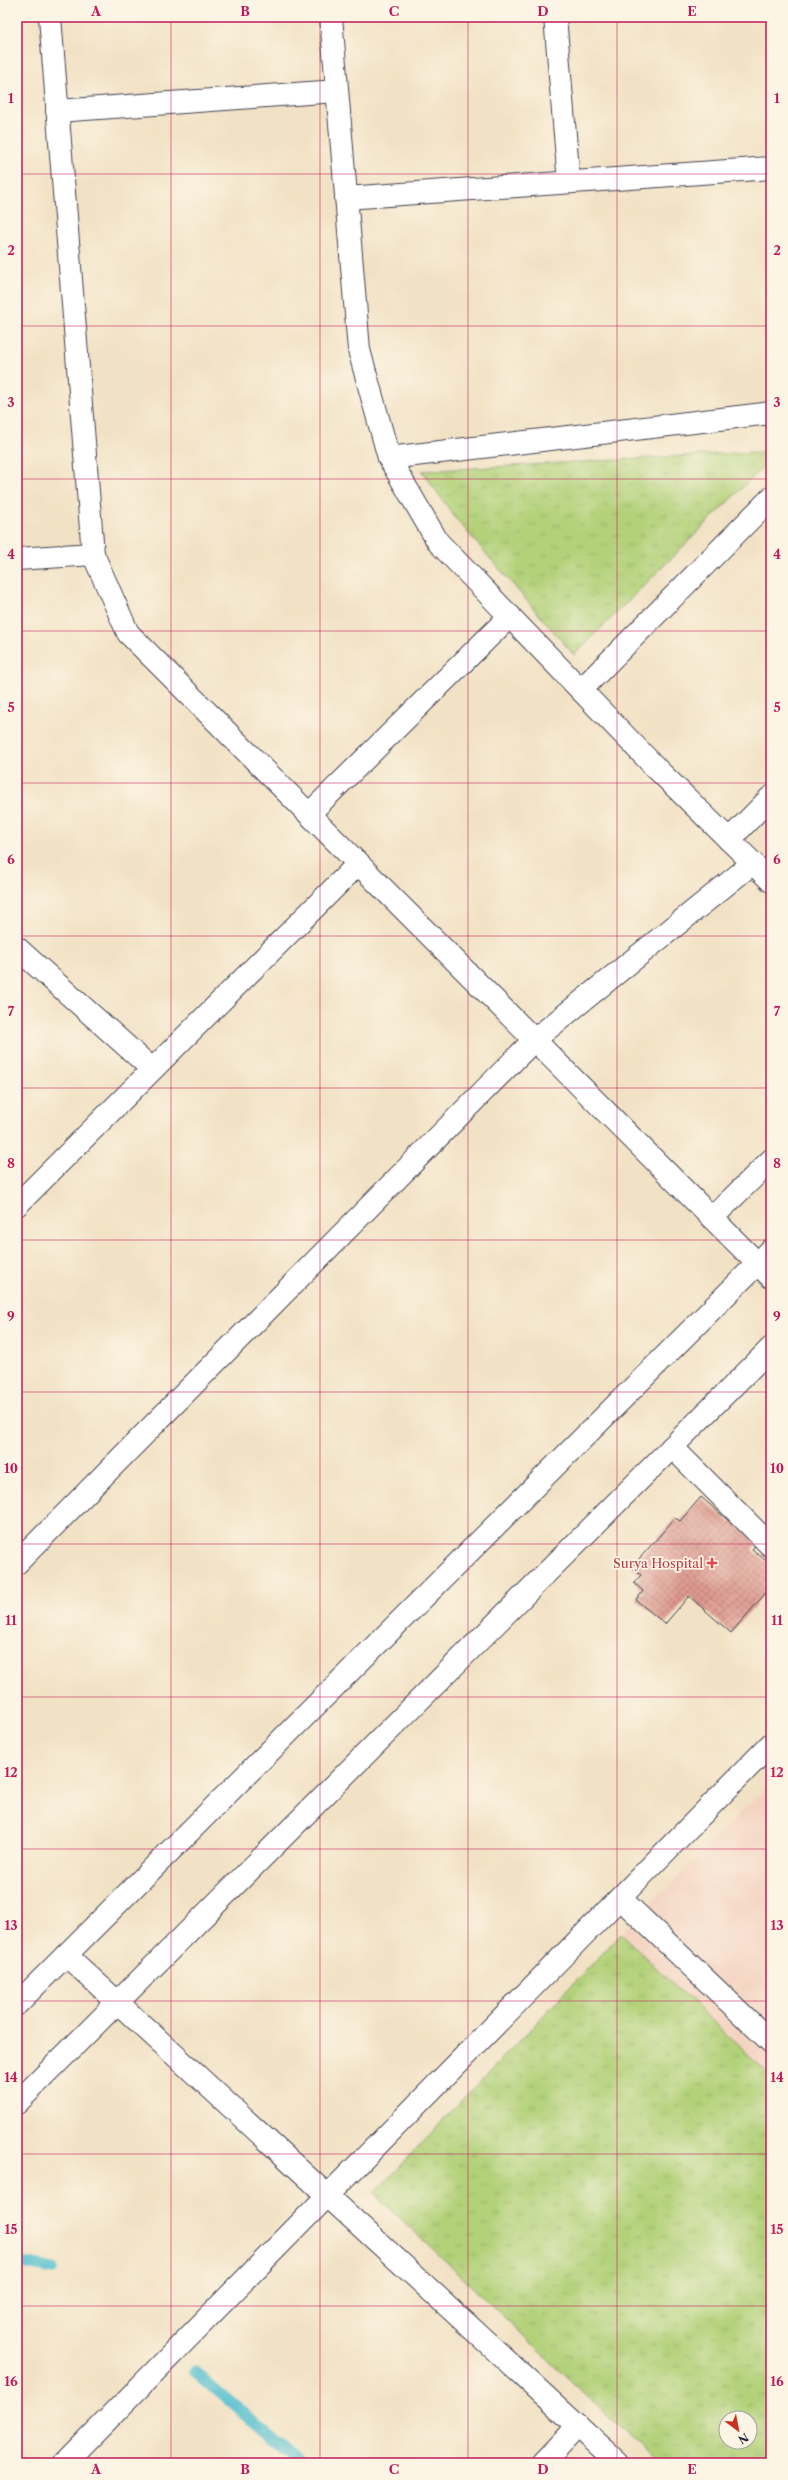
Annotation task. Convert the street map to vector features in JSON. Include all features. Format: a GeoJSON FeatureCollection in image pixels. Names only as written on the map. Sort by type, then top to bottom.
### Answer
{"type":"FeatureCollection","features":[{"type":"Feature","properties":{"kind":"street"},"geometry":{"type":"LineString","coordinates":[[18,2002],[767,1264],[712,1218],[128,633],[93,554],[50,17]]}},
{"type":"Feature","properties":{"kind":"street"},"geometry":{"type":"LineString","coordinates":[[331,17],[359,350],[389,458],[438,542],[580,690],[771,881]]}},
{"type":"Feature","properties":{"kind":"street"},"geometry":{"type":"LineString","coordinates":[[555,17],[569,182]]}},
{"type":"Feature","properties":{"kind":"street"},"geometry":{"type":"LineString","coordinates":[[57,111],[337,91]]}},
{"type":"Feature","properties":{"kind":"street"},"geometry":{"type":"LineString","coordinates":[[346,198],[771,168]]}},
{"type":"Feature","properties":{"kind":"street"},"geometry":{"type":"LineString","coordinates":[[389,458],[771,413]]}},
{"type":"Feature","properties":{"kind":"street"},"geometry":{"type":"LineString","coordinates":[[580,690],[771,498]]}},
{"type":"Feature","properties":{"kind":"street"},"geometry":{"type":"LineString","coordinates":[[17,559],[93,554]]}},
{"type":"Feature","properties":{"kind":"street"},"geometry":{"type":"LineString","coordinates":[[310,814],[510,616]]}},
{"type":"Feature","properties":{"kind":"street"},"geometry":{"type":"LineString","coordinates":[[729,840],[771,797]]}},
{"type":"Feature","properties":{"kind":"street"},"geometry":{"type":"LineString","coordinates":[[17,1205],[359,863]]}},
{"type":"Feature","properties":{"kind":"street"},"geometry":{"type":"LineString","coordinates":[[17,1563],[534,1040],[753,863]]}},
{"type":"Feature","properties":{"kind":"street"},"geometry":{"type":"LineString","coordinates":[[17,948],[152,1069]]}},
{"type":"Feature","properties":{"kind":"street"},"geometry":{"type":"LineString","coordinates":[[712,1218],[771,1160]]}},
{"type":"Feature","properties":{"kind":"street"},"geometry":{"type":"LineString","coordinates":[[17,2103],[771,1348]]}},
{"type":"Feature","properties":{"kind":"street"},"geometry":{"type":"LineString","coordinates":[[672,1447],[771,1546]]}},
{"type":"Feature","properties":{"kind":"street"},"geometry":{"type":"LineString","coordinates":[[65,2463],[771,1744]]}},
{"type":"Feature","properties":{"kind":"street"},"geometry":{"type":"LineString","coordinates":[[620,1898],[771,2042]]}},
{"type":"Feature","properties":{"kind":"street"},"geometry":{"type":"LineString","coordinates":[[66,1955],[329,2195],[618,2463]]}},
{"type":"Feature","properties":{"kind":"street"},"geometry":{"type":"LineString","coordinates":[[543,2463],[578,2426]]}},
{"type":"Feature","properties":{"kind":"shaded area"},"geometry":{"type":"Polygon","coordinates":[[[771,1782],[771,2077],[621,1934],[771,1782]]]}},
{"type":"Feature","properties":{"kind":"green space"},"geometry":{"type":"Polygon","coordinates":[[[771,451],[771,459],[574,655],[457,520],[422,471],[771,451]]]}},
{"type":"Feature","properties":{"kind":"green space"},"geometry":{"type":"Polygon","coordinates":[[[621,1934],[771,2077],[771,2463],[657,2463],[374,2193],[621,1934]]]}},
{"type":"Feature","properties":{"kind":"building"},"geometry":{"type":"Polygon","coordinates":[[[701,1497],[731,1523],[735,1519],[760,1541],[752,1549],[771,1565],[771,1587],[731,1633],[689,1596],[665,1624],[636,1600],[643,1591],[634,1583],[641,1575],[632,1567],[675,1518],[680,1521],[701,1497]]]}},
{"type":"Feature","properties":{"kind":"waterway"},"geometry":{"type":"LineString","coordinates":[[17,2262],[54,2269]]}},
{"type":"Feature","properties":{"kind":"waterway"},"geometry":{"type":"LineString","coordinates":[[194,2371],[302,2463]]}},
{"type":"Feature","properties":{"kind":"place","name":"Surya Hospital"},"geometry":{"type":"Point","coordinates":[712,1563]}}]}
